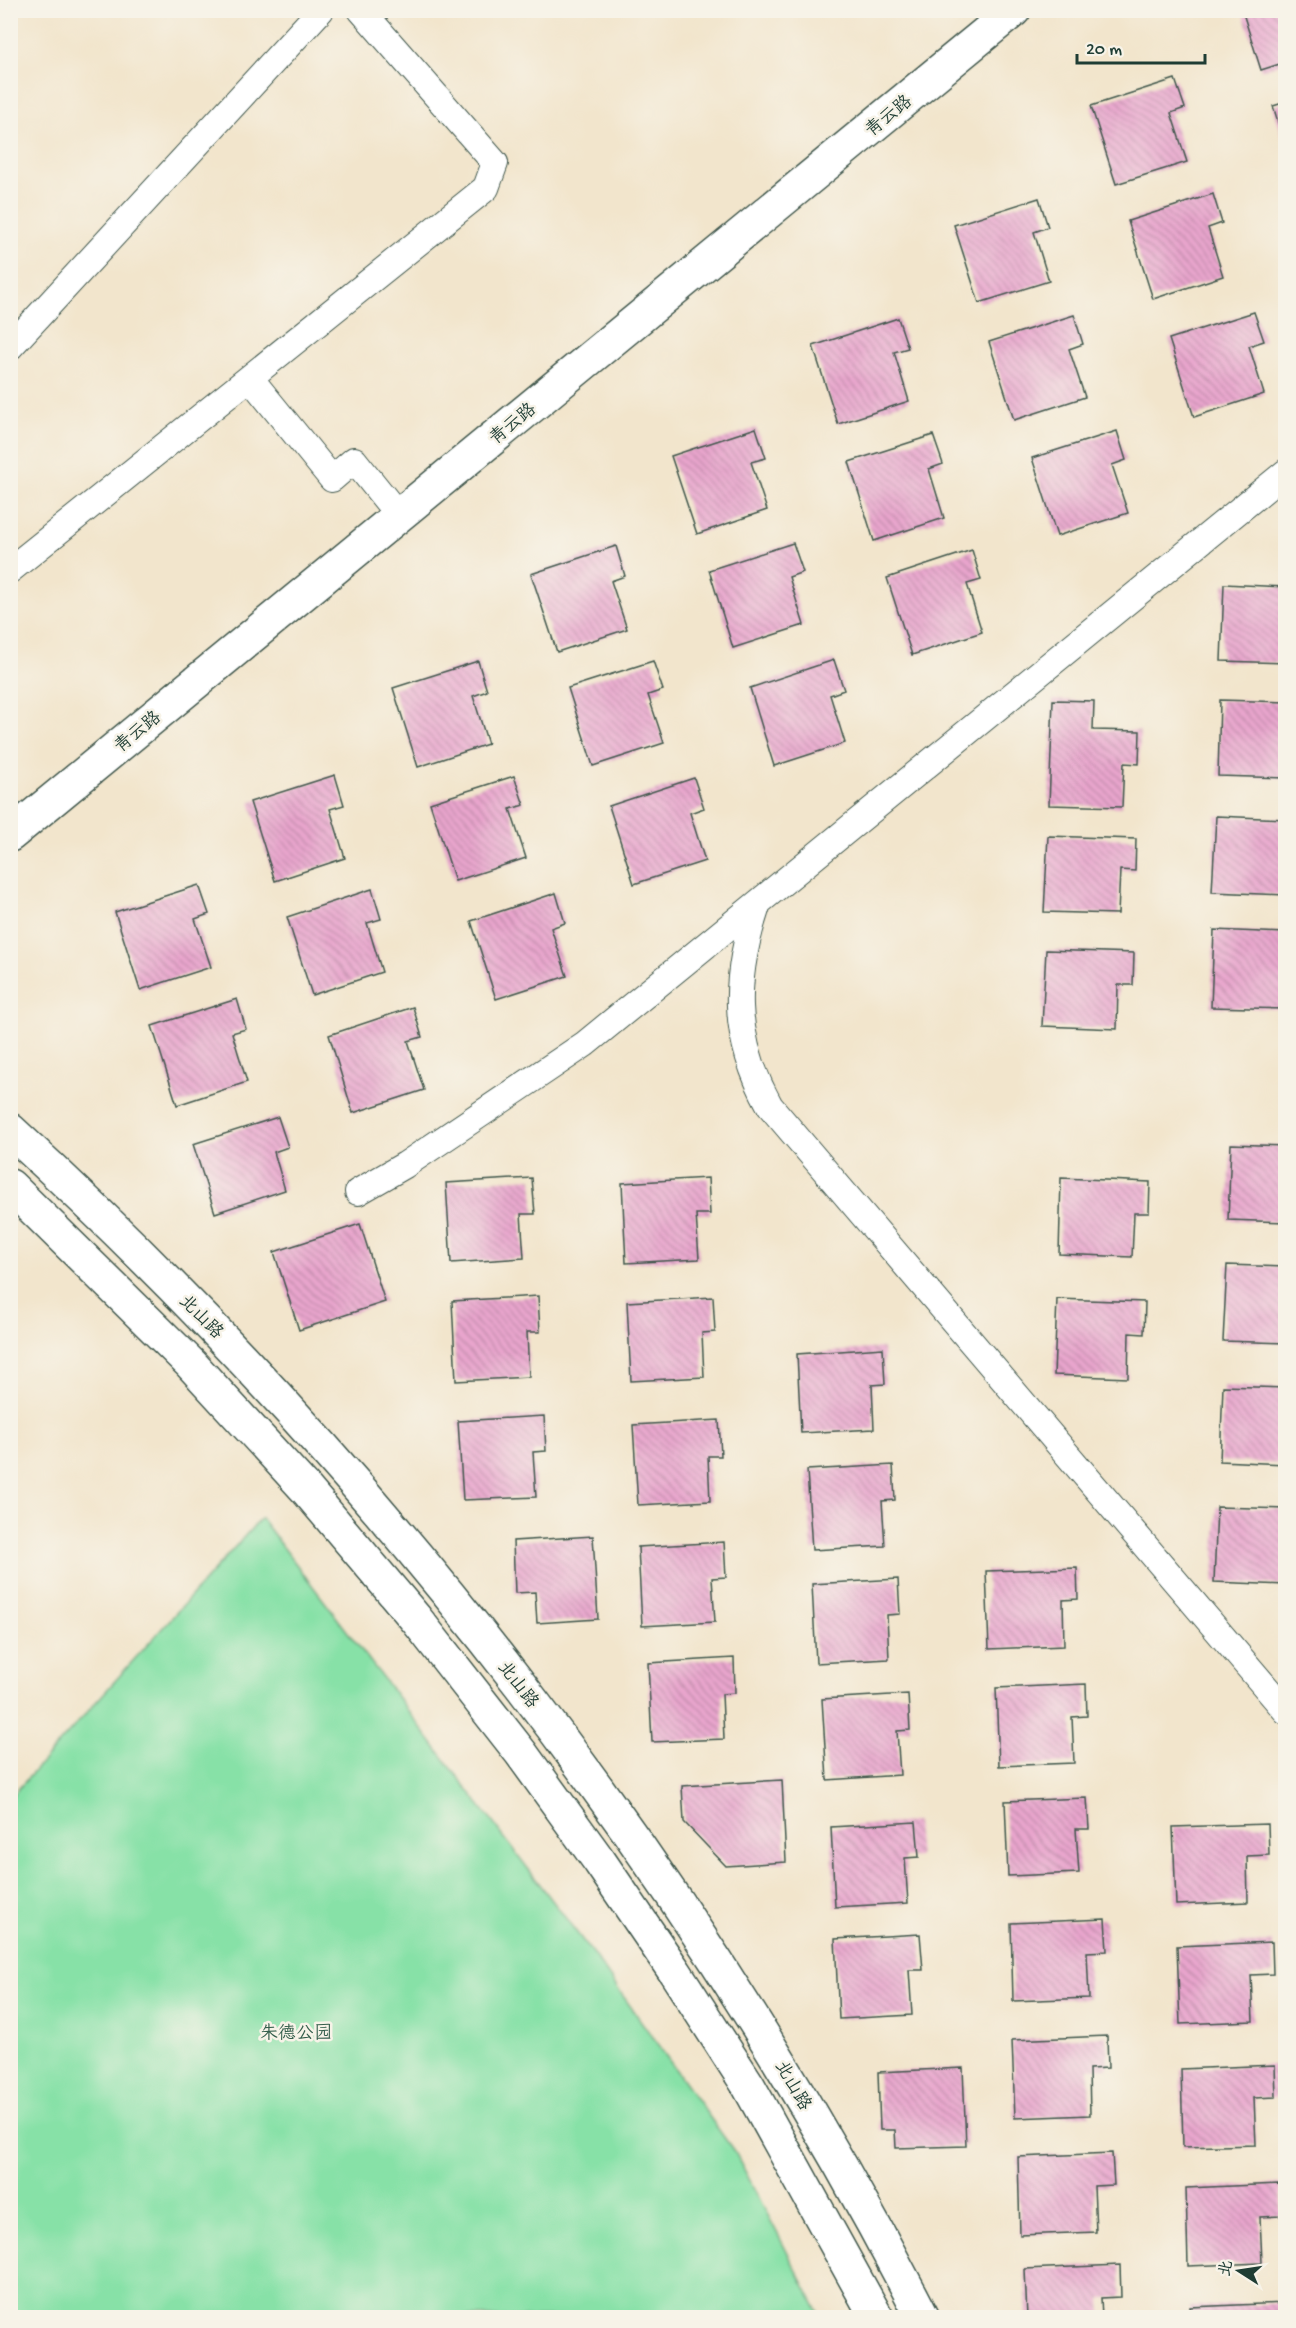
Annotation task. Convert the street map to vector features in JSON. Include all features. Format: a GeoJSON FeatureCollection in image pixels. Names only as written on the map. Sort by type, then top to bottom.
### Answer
{"type":"FeatureCollection","features":[{"type":"Feature","properties":{"kind":"street","name":"青云路"},"geometry":{"type":"LineString","coordinates":[[10,835],[1014,10]]}},
{"type":"Feature","properties":{"kind":"street","name":"北山路"},"geometry":{"type":"LineString","coordinates":[[10,1130],[221,1335],[337,1462],[448,1594],[553,1729],[633,1838],[709,1950],[782,2064],[923,2318]]}},
{"type":"Feature","properties":{"kind":"street"},"geometry":{"type":"LineString","coordinates":[[10,1186],[191,1364],[306,1489],[416,1619],[521,1754],[600,1862],[748,2085],[878,2318]]}},
{"type":"Feature","properties":{"kind":"lane"},"geometry":{"type":"LineString","coordinates":[[10,347],[321,10]]}},
{"type":"Feature","properties":{"kind":"lane"},"geometry":{"type":"LineString","coordinates":[[10,570],[486,188],[495,163],[361,10]]}},
{"type":"Feature","properties":{"kind":"lane"},"geometry":{"type":"LineString","coordinates":[[250,378],[332,479],[354,460],[399,516]]}},
{"type":"Feature","properties":{"kind":"lane"},"geometry":{"type":"LineString","coordinates":[[358,1192],[405,1165],[585,1044],[1286,472]]}},
{"type":"Feature","properties":{"kind":"lane"},"geometry":{"type":"LineString","coordinates":[[758,902],[745,941],[739,981],[741,1033],[754,1079],[770,1106],[1286,1711]]}},
{"type":"Feature","properties":{"kind":"green space","name":"朱德公园"},"geometry":{"type":"Polygon","coordinates":[[[261,1518],[593,1954],[736,2154],[821,2317],[11,2317],[11,1797],[261,1518]]]}},
{"type":"Feature","properties":{"kind":"building"},"geometry":{"type":"Polygon","coordinates":[[[1242,10],[1286,10],[1286,62],[1261,70],[1242,10]]]}},
{"type":"Feature","properties":{"kind":"building"},"geometry":{"type":"Polygon","coordinates":[[[1175,79],[1185,108],[1171,113],[1187,162],[1116,184],[1091,106],[1175,79]]]}},
{"type":"Feature","properties":{"kind":"building"},"geometry":{"type":"Polygon","coordinates":[[[1286,102],[1286,144],[1285,144],[1273,106],[1286,102]]]}},
{"type":"Feature","properties":{"kind":"building"},"geometry":{"type":"Polygon","coordinates":[[[1213,194],[1222,223],[1208,228],[1223,276],[1153,299],[1128,221],[1213,194]]]}},
{"type":"Feature","properties":{"kind":"building"},"geometry":{"type":"Polygon","coordinates":[[[1039,198],[1048,227],[1034,232],[1049,281],[979,303],[954,225],[1039,198]]]}},
{"type":"Feature","properties":{"kind":"building"},"geometry":{"type":"Polygon","coordinates":[[[1254,312],[1264,341],[1249,346],[1264,394],[1194,417],[1169,339],[1254,312]]]}},
{"type":"Feature","properties":{"kind":"building"},"geometry":{"type":"Polygon","coordinates":[[[1074,315],[1083,344],[1069,349],[1085,397],[1014,420],[989,342],[1074,315]]]}},
{"type":"Feature","properties":{"kind":"building"},"geometry":{"type":"Polygon","coordinates":[[[898,318],[908,348],[894,352],[909,401],[838,424],[813,346],[898,318]]]}},
{"type":"Feature","properties":{"kind":"building"},"geometry":{"type":"Polygon","coordinates":[[[756,428],[766,458],[751,462],[767,510],[697,534],[671,456],[756,428]]]}},
{"type":"Feature","properties":{"kind":"building"},"geometry":{"type":"Polygon","coordinates":[[[1117,431],[1126,460],[1112,465],[1128,513],[1057,536],[1032,458],[1117,431]]]}},
{"type":"Feature","properties":{"kind":"building"},"geometry":{"type":"Polygon","coordinates":[[[933,435],[943,464],[929,469],[944,518],[874,541],[849,462],[933,435]]]}},
{"type":"Feature","properties":{"kind":"building"},"geometry":{"type":"Polygon","coordinates":[[[793,543],[803,572],[789,577],[804,625],[733,648],[709,570],[793,543]]]}},
{"type":"Feature","properties":{"kind":"building"},"geometry":{"type":"Polygon","coordinates":[[[616,546],[625,576],[611,581],[627,629],[557,652],[531,574],[616,546]]]}},
{"type":"Feature","properties":{"kind":"building"},"geometry":{"type":"Polygon","coordinates":[[[972,550],[981,580],[967,584],[982,632],[912,655],[887,578],[972,550]]]}},
{"type":"Feature","properties":{"kind":"building"},"geometry":{"type":"Polygon","coordinates":[[[1224,584],[1286,587],[1286,663],[1221,661],[1224,584]]]}},
{"type":"Feature","properties":{"kind":"building"},"geometry":{"type":"Polygon","coordinates":[[[834,660],[844,690],[830,695],[845,743],[774,766],[750,688],[834,660]]]}},
{"type":"Feature","properties":{"kind":"building"},"geometry":{"type":"Polygon","coordinates":[[[478,661],[487,691],[473,696],[488,744],[418,767],[393,688],[478,661]]]}},
{"type":"Feature","properties":{"kind":"building"},"geometry":{"type":"Polygon","coordinates":[[[653,661],[663,690],[648,695],[664,743],[593,766],[568,688],[653,661]]]}},
{"type":"Feature","properties":{"kind":"building"},"geometry":{"type":"Polygon","coordinates":[[[1053,700],[1094,701],[1093,730],[1140,731],[1139,764],[1124,763],[1122,807],[1049,805],[1053,700]]]}},
{"type":"Feature","properties":{"kind":"building"},"geometry":{"type":"Polygon","coordinates":[[[1220,700],[1286,702],[1286,778],[1218,776],[1220,700]]]}},
{"type":"Feature","properties":{"kind":"building"},"geometry":{"type":"Polygon","coordinates":[[[335,775],[344,805],[330,809],[345,858],[275,881],[250,802],[335,775]]]}},
{"type":"Feature","properties":{"kind":"building"},"geometry":{"type":"Polygon","coordinates":[[[514,776],[524,805],[510,809],[526,858],[455,881],[430,803],[514,776]]]}},
{"type":"Feature","properties":{"kind":"building"},"geometry":{"type":"Polygon","coordinates":[[[694,778],[704,808],[690,813],[705,861],[634,884],[609,806],[694,778]]]}},
{"type":"Feature","properties":{"kind":"building"},"geometry":{"type":"Polygon","coordinates":[[[1216,816],[1286,819],[1286,895],[1212,892],[1216,816]]]}},
{"type":"Feature","properties":{"kind":"building"},"geometry":{"type":"Polygon","coordinates":[[[1048,836],[1136,839],[1135,871],[1120,870],[1118,914],[1044,912],[1048,836]]]}},
{"type":"Feature","properties":{"kind":"building"},"geometry":{"type":"Polygon","coordinates":[[[199,885],[209,914],[195,919],[211,967],[140,990],[115,912],[199,885]]]}},
{"type":"Feature","properties":{"kind":"building"},"geometry":{"type":"Polygon","coordinates":[[[372,889],[381,919],[367,923],[382,972],[312,995],[287,917],[372,889]]]}},
{"type":"Feature","properties":{"kind":"building"},"geometry":{"type":"Polygon","coordinates":[[[556,893],[565,923],[551,928],[567,976],[496,999],[471,921],[556,893]]]}},
{"type":"Feature","properties":{"kind":"building"},"geometry":{"type":"Polygon","coordinates":[[[1214,930],[1286,933],[1285,1009],[1211,1007],[1214,930]]]}},
{"type":"Feature","properties":{"kind":"building"},"geometry":{"type":"Polygon","coordinates":[[[1046,950],[1134,953],[1133,985],[1118,985],[1117,1029],[1042,1026],[1046,950]]]}},
{"type":"Feature","properties":{"kind":"building"},"geometry":{"type":"Polygon","coordinates":[[[237,999],[246,1029],[232,1033],[247,1082],[177,1105],[152,1026],[237,999]]]}},
{"type":"Feature","properties":{"kind":"building"},"geometry":{"type":"Polygon","coordinates":[[[413,1007],[422,1037],[408,1041],[424,1090],[353,1113],[329,1035],[413,1007]]]}},
{"type":"Feature","properties":{"kind":"building"},"geometry":{"type":"Polygon","coordinates":[[[278,1117],[288,1147],[274,1152],[285,1190],[215,1213],[193,1144],[278,1117]]]}},
{"type":"Feature","properties":{"kind":"building"},"geometry":{"type":"Polygon","coordinates":[[[1231,1144],[1286,1146],[1286,1222],[1228,1220],[1231,1144]]]}},
{"type":"Feature","properties":{"kind":"building"},"geometry":{"type":"Polygon","coordinates":[[[532,1178],[535,1214],[521,1214],[524,1258],[451,1263],[446,1183],[532,1178]]]}},
{"type":"Feature","properties":{"kind":"building"},"geometry":{"type":"Polygon","coordinates":[[[708,1178],[710,1214],[696,1214],[699,1259],[626,1263],[622,1183],[708,1178]]]}},
{"type":"Feature","properties":{"kind":"building"},"geometry":{"type":"Polygon","coordinates":[[[1061,1178],[1150,1182],[1149,1213],[1134,1213],[1132,1257],[1059,1254],[1061,1178]]]}},
{"type":"Feature","properties":{"kind":"building"},"geometry":{"type":"Polygon","coordinates":[[[360,1224],[385,1302],[299,1330],[274,1252],[360,1224]]]}},
{"type":"Feature","properties":{"kind":"building"},"geometry":{"type":"Polygon","coordinates":[[[1227,1265],[1286,1267],[1286,1343],[1223,1341],[1227,1265]]]}},
{"type":"Feature","properties":{"kind":"building"},"geometry":{"type":"Polygon","coordinates":[[[538,1296],[540,1332],[527,1332],[529,1377],[456,1381],[452,1301],[538,1296]]]}},
{"type":"Feature","properties":{"kind":"building"},"geometry":{"type":"Polygon","coordinates":[[[713,1297],[715,1332],[702,1333],[704,1377],[631,1381],[627,1302],[713,1297]]]}},
{"type":"Feature","properties":{"kind":"building"},"geometry":{"type":"Polygon","coordinates":[[[1057,1299],[1145,1302],[1144,1334],[1129,1333],[1128,1378],[1054,1375],[1057,1299]]]}},
{"type":"Feature","properties":{"kind":"building"},"geometry":{"type":"Polygon","coordinates":[[[883,1348],[885,1384],[872,1385],[874,1429],[801,1433],[797,1354],[883,1348]]]}},
{"type":"Feature","properties":{"kind":"building"},"geometry":{"type":"Polygon","coordinates":[[[1223,1386],[1286,1388],[1286,1464],[1220,1461],[1223,1386]]]}},
{"type":"Feature","properties":{"kind":"building"},"geometry":{"type":"Polygon","coordinates":[[[544,1416],[546,1451],[533,1452],[536,1497],[463,1500],[458,1421],[544,1416]]]}},
{"type":"Feature","properties":{"kind":"building"},"geometry":{"type":"Polygon","coordinates":[[[719,1420],[721,1456],[708,1456],[710,1501],[638,1505],[633,1425],[719,1420]]]}},
{"type":"Feature","properties":{"kind":"building"},"geometry":{"type":"Polygon","coordinates":[[[893,1465],[895,1500],[882,1501],[885,1546],[812,1550],[807,1470],[893,1465]]]}},
{"type":"Feature","properties":{"kind":"building"},"geometry":{"type":"Polygon","coordinates":[[[1217,1507],[1286,1509],[1286,1585],[1214,1582],[1217,1507]]]}},
{"type":"Feature","properties":{"kind":"building"},"geometry":{"type":"Polygon","coordinates":[[[593,1536],[598,1619],[537,1623],[535,1592],[515,1593],[513,1541],[593,1536]]]}},
{"type":"Feature","properties":{"kind":"building"},"geometry":{"type":"Polygon","coordinates":[[[724,1542],[726,1577],[712,1578],[715,1622],[642,1626],[638,1547],[724,1542]]]}},
{"type":"Feature","properties":{"kind":"building"},"geometry":{"type":"Polygon","coordinates":[[[1077,1568],[1078,1599],[1063,1600],[1064,1646],[989,1649],[986,1571],[1077,1568]]]}},
{"type":"Feature","properties":{"kind":"building"},"geometry":{"type":"Polygon","coordinates":[[[898,1579],[900,1614],[887,1615],[889,1659],[816,1663],[812,1584],[898,1579]]]}},
{"type":"Feature","properties":{"kind":"building"},"geometry":{"type":"Polygon","coordinates":[[[734,1658],[735,1693],[722,1694],[724,1739],[652,1742],[648,1663],[734,1658]]]}},
{"type":"Feature","properties":{"kind":"building"},"geometry":{"type":"Polygon","coordinates":[[[1086,1684],[1087,1716],[1072,1717],[1074,1763],[999,1766],[996,1688],[1086,1684]]]}},
{"type":"Feature","properties":{"kind":"building"},"geometry":{"type":"Polygon","coordinates":[[[908,1694],[910,1730],[897,1731],[900,1775],[827,1780],[822,1699],[908,1694]]]}},
{"type":"Feature","properties":{"kind":"building"},"geometry":{"type":"Polygon","coordinates":[[[782,1780],[786,1862],[726,1866],[684,1822],[682,1786],[782,1780]]]}},
{"type":"Feature","properties":{"kind":"building"},"geometry":{"type":"Polygon","coordinates":[[[1087,1798],[1089,1829],[1076,1829],[1079,1873],[1008,1876],[1005,1801],[1087,1798]]]}},
{"type":"Feature","properties":{"kind":"building"},"geometry":{"type":"Polygon","coordinates":[[[916,1822],[919,1857],[905,1858],[908,1903],[835,1907],[831,1827],[916,1822]]]}},
{"type":"Feature","properties":{"kind":"building"},"geometry":{"type":"Polygon","coordinates":[[[1268,1824],[1269,1855],[1247,1856],[1248,1902],[1176,1905],[1173,1827],[1268,1824]]]}},
{"type":"Feature","properties":{"kind":"building"},"geometry":{"type":"Polygon","coordinates":[[[1105,1919],[1107,1951],[1087,1952],[1089,1998],[1013,2001],[1011,1923],[1105,1919]]]}},
{"type":"Feature","properties":{"kind":"building"},"geometry":{"type":"Polygon","coordinates":[[[920,1934],[923,1970],[909,1970],[912,2015],[839,2019],[835,1939],[920,1934]]]}},
{"type":"Feature","properties":{"kind":"building"},"geometry":{"type":"Polygon","coordinates":[[[1272,1942],[1273,1974],[1251,1975],[1253,2021],[1180,2024],[1177,1946],[1272,1942]]]}},
{"type":"Feature","properties":{"kind":"building"},"geometry":{"type":"Polygon","coordinates":[[[1107,2036],[1108,2068],[1089,2069],[1090,2115],[1015,2118],[1012,2040],[1107,2036]]]}},
{"type":"Feature","properties":{"kind":"building"},"geometry":{"type":"Polygon","coordinates":[[[1275,2065],[1276,2097],[1254,2098],[1256,2145],[1183,2147],[1181,2069],[1275,2065]]]}},
{"type":"Feature","properties":{"kind":"building"},"geometry":{"type":"Polygon","coordinates":[[[963,2068],[966,2146],[896,2148],[895,2130],[880,2130],[878,2072],[963,2068]]]}},
{"type":"Feature","properties":{"kind":"building"},"geometry":{"type":"Polygon","coordinates":[[[1112,2153],[1114,2185],[1094,2186],[1096,2232],[1020,2235],[1018,2157],[1112,2153]]]}},
{"type":"Feature","properties":{"kind":"building"},"geometry":{"type":"Polygon","coordinates":[[[1280,2184],[1282,2216],[1260,2217],[1262,2263],[1188,2266],[1186,2188],[1280,2184]]]}},
{"type":"Feature","properties":{"kind":"building"},"geometry":{"type":"Polygon","coordinates":[[[1120,2265],[1121,2297],[1101,2298],[1102,2318],[1027,2318],[1025,2269],[1120,2265]]]}},
{"type":"Feature","properties":{"kind":"building"},"geometry":{"type":"Polygon","coordinates":[[[1285,2303],[1286,2318],[1191,2318],[1190,2307],[1285,2303]]]}}]}
